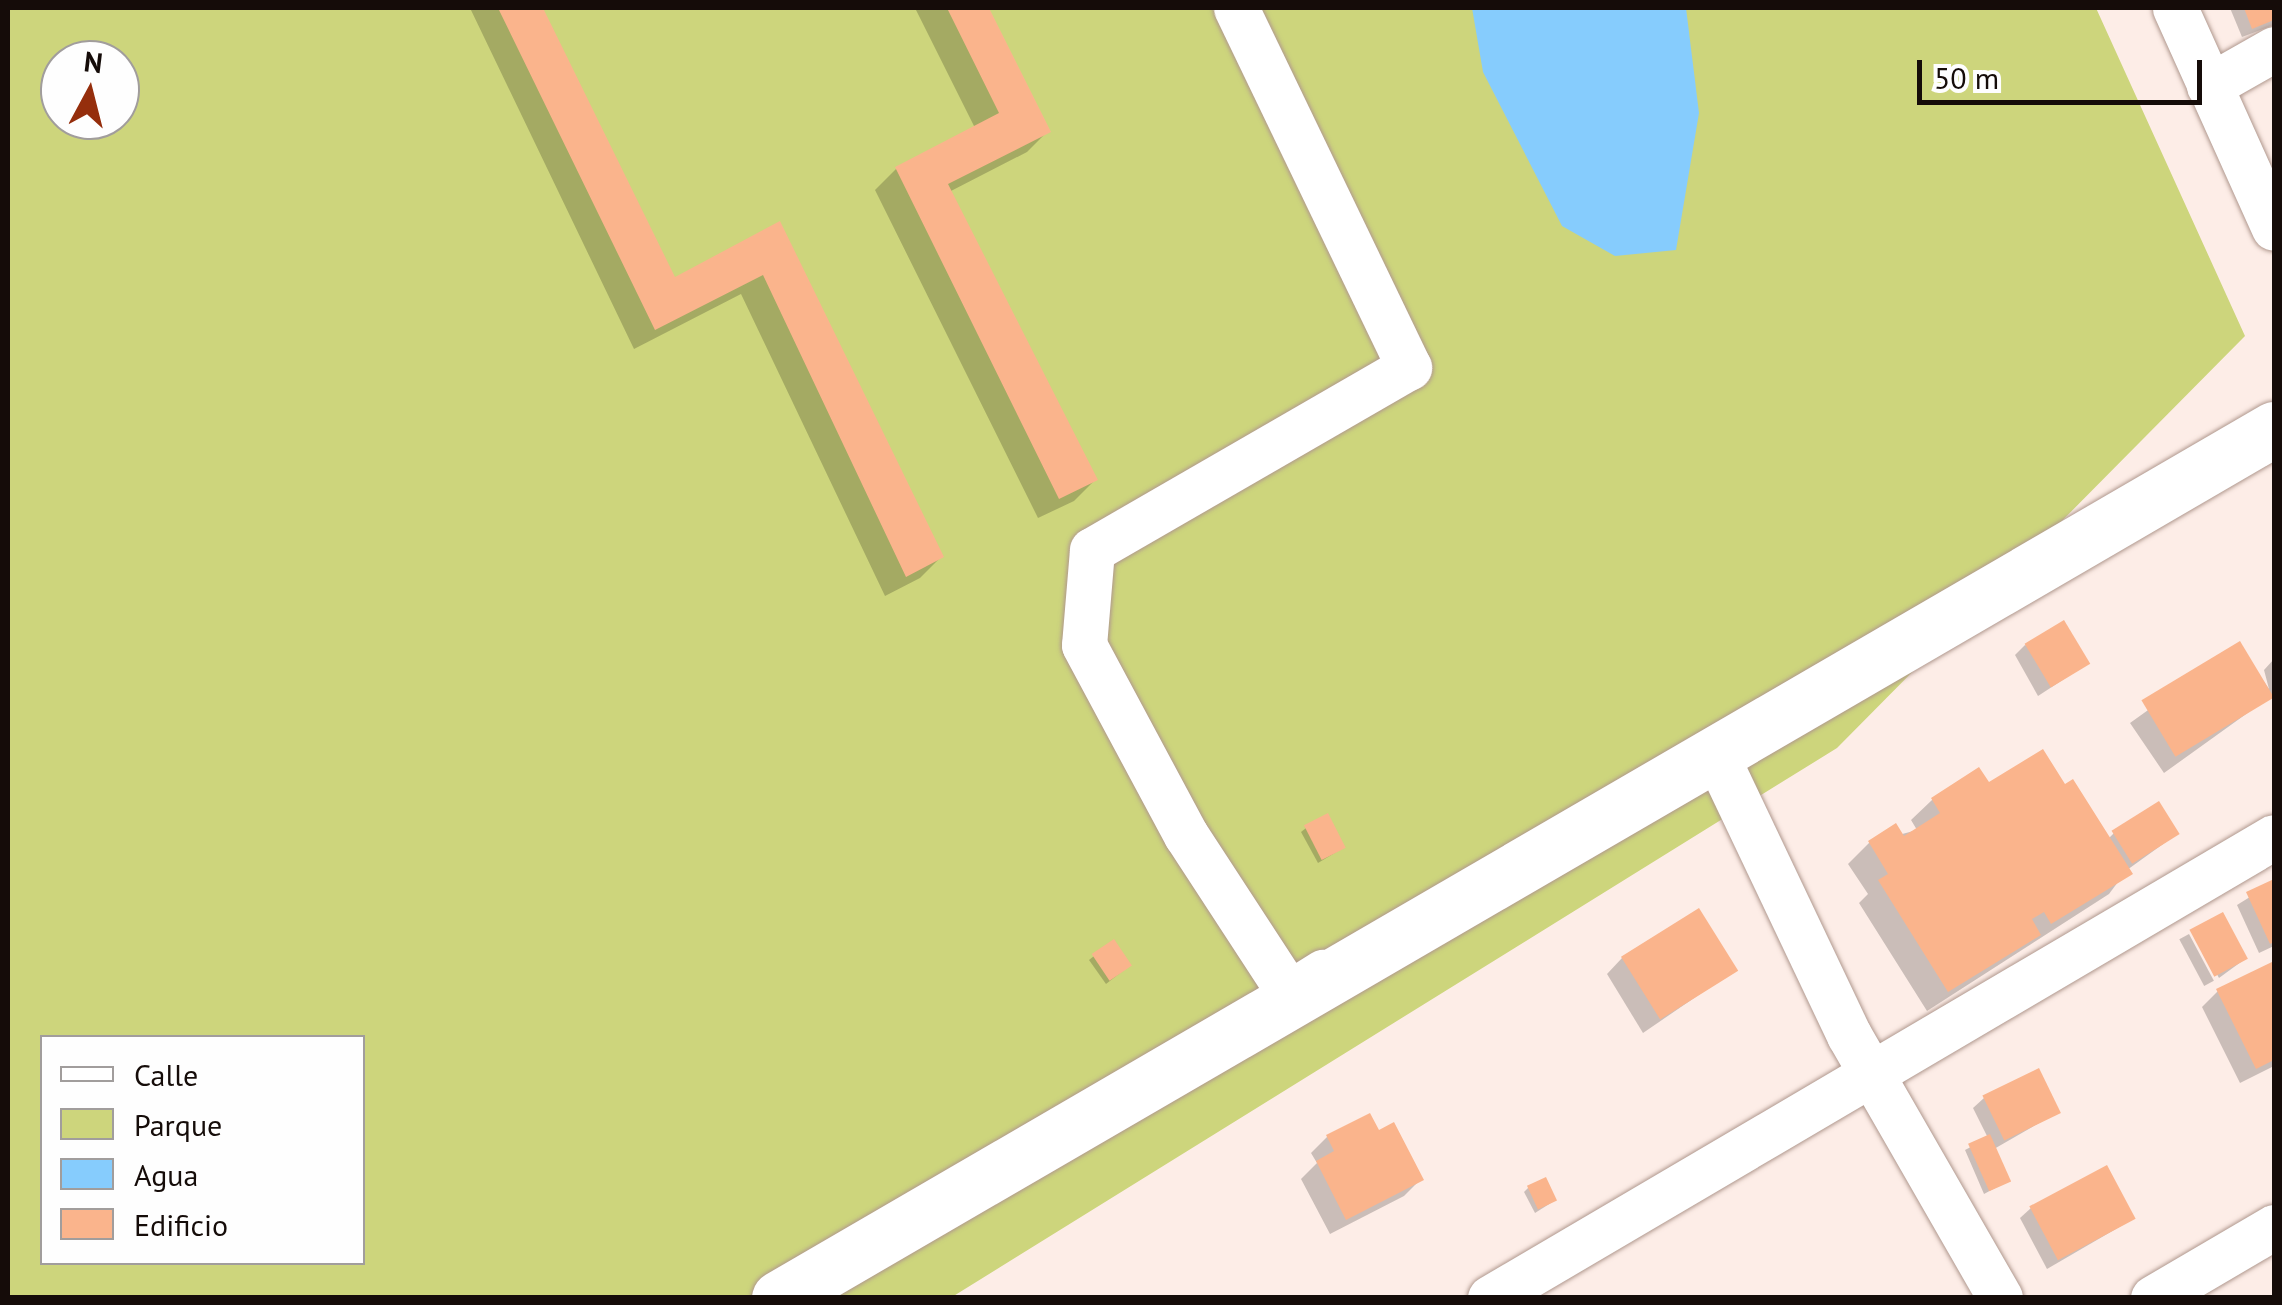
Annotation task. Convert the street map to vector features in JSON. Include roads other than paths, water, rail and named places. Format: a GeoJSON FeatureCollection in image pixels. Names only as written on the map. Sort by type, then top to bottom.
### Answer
{"type":"FeatureCollection","features":[{"type":"Feature","properties":{"kind":"street"},"geometry":{"type":"LineString","coordinates":[[1236,8],[1409,368],[1092,550],[1084,645],[1186,835],[1289,992],[1499,866],[1874,663]]}},
{"type":"Feature","properties":{"kind":"street"},"geometry":{"type":"LineString","coordinates":[[2175,8],[2274,228]]}},
{"type":"Feature","properties":{"kind":"street"},"geometry":{"type":"LineString","coordinates":[[2209,86],[2274,49]]}},
{"type":"Feature","properties":{"kind":"street"},"geometry":{"type":"LineString","coordinates":[[779,1298],[2274,430]]}},
{"type":"Feature","properties":{"kind":"street"},"geometry":{"type":"LineString","coordinates":[[1716,755],[1870,1073],[2000,1298]]}},
{"type":"Feature","properties":{"kind":"street"},"geometry":{"type":"LineString","coordinates":[[1490,1298],[2274,837]]}},
{"type":"Feature","properties":{"kind":"street"},"geometry":{"type":"LineString","coordinates":[[2154,1298],[2274,1227]]}},
{"type":"Feature","properties":{"kind":"water"},"geometry":{"type":"Polygon","coordinates":[[[1472,8],[1686,8],[1699,113],[1676,250],[1615,256],[1562,226],[1483,72],[1472,8]]]}}]}
